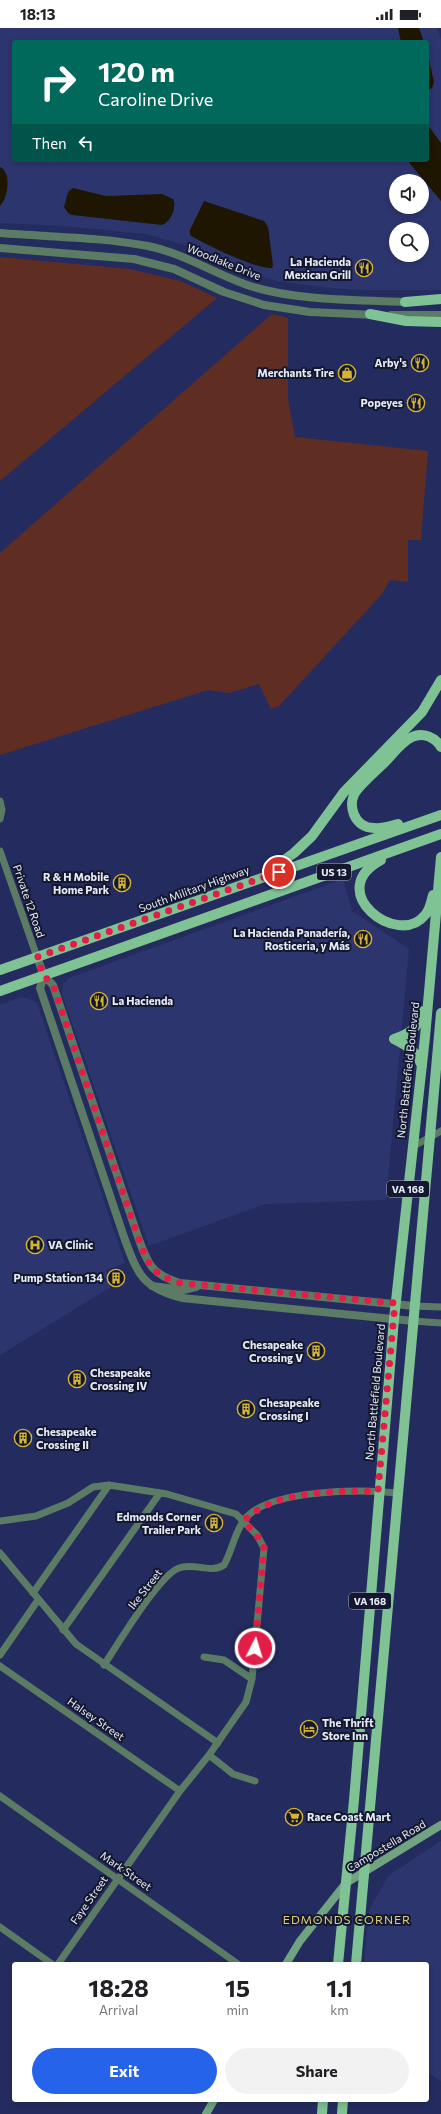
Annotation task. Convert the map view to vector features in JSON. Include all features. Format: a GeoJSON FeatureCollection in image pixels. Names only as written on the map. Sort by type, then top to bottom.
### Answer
{"type":"FeatureCollection","features":[{"type":"Feature","properties":{"kind":"main road"},"geometry":{"type":"LineString","coordinates":[[405,302],[441,299]]}},
{"type":"Feature","properties":{"kind":"main road"},"geometry":{"type":"LineString","coordinates":[[370,314],[406,321],[441,322]]}},
{"type":"Feature","properties":{"kind":"main road"},"geometry":{"type":"LineString","coordinates":[[251,881],[294,854],[312,836],[344,792],[422,712],[441,680]]}},
{"type":"Feature","properties":{"kind":"main road"},"geometry":{"type":"LineString","coordinates":[[437,816],[373,828],[365,826],[358,821],[353,814],[351,806],[357,790],[405,741],[419,735],[426,736],[433,739],[441,747]]}},
{"type":"Feature","properties":{"kind":"main road","name":"South Military Highway"},"geometry":{"type":"LineString","coordinates":[[0,970],[437,816]]}},
{"type":"Feature","properties":{"kind":"main road","name":"US 13"},"geometry":{"type":"LineString","coordinates":[[0,991],[441,834]]}},
{"type":"Feature","properties":{"kind":"main road"},"geometry":{"type":"LineString","coordinates":[[431,838],[399,850],[369,867],[360,880],[359,890],[361,900],[366,908],[375,915],[394,924],[407,925],[420,921],[430,906],[441,858]]}},
{"type":"Feature","properties":{"kind":"main road","name":"North Battlefield Boulevard"},"geometry":{"type":"LineString","coordinates":[[346,1883],[395,1303],[422,1066],[441,858]]}},
{"type":"Feature","properties":{"kind":"main road"},"geometry":{"type":"LineString","coordinates":[[422,1066],[415,1052],[394,1039],[408,1035],[416,1027],[428,996]]}},
{"type":"Feature","properties":{"kind":"main road","name":"VA 168"},"geometry":{"type":"LineString","coordinates":[[356,1962],[441,1012]]}},
{"type":"Feature","properties":{"kind":"main road","name":"Campostella Road"},"geometry":{"type":"LineString","coordinates":[[287,1962],[300,1941],[346,1883],[441,1825]]}},
{"type":"Feature","properties":{"kind":"main road","name":"VA 168"},"geometry":{"type":"LineString","coordinates":[[338,1962],[346,1883]]}},
{"type":"Feature","properties":{"kind":"main road"},"geometry":{"type":"LineString","coordinates":[[206,2114],[213,2102]]}},
{"type":"Feature","properties":{"kind":"main road"},"geometry":{"type":"LineString","coordinates":[[322,2114],[323,2102]]}},
{"type":"Feature","properties":{"kind":"main road"},"geometry":{"type":"LineString","coordinates":[[342,2114],[343,2102]]}},
{"type":"Feature","properties":{"kind":"street","name":"Woodlake Drive"},"geometry":{"type":"LineString","coordinates":[[0,233],[121,242],[149,247],[188,259],[238,282],[278,293],[337,298],[441,303]]}},
{"type":"Feature","properties":{"kind":"street"},"geometry":{"type":"LineString","coordinates":[[0,248],[141,260],[174,270],[224,292],[264,305],[310,312],[441,316]]}},
{"type":"Feature","properties":{"kind":"street"},"geometry":{"type":"LineString","coordinates":[[0,801],[2,810],[0,819]]}},
{"type":"Feature","properties":{"kind":"street","name":"Private 12 Road"},"geometry":{"type":"LineString","coordinates":[[0,851],[37,957]]}},
{"type":"Feature","properties":{"kind":"street"},"geometry":{"type":"LineString","coordinates":[[37,957],[44,976],[53,985],[146,1260],[154,1271],[164,1278],[180,1283],[200,1286],[395,1303],[414,1306],[441,1307]]}},
{"type":"Feature","properties":{"kind":"street"},"geometry":{"type":"LineString","coordinates":[[44,976],[40,988],[125,1240],[134,1264],[151,1286],[162,1292],[182,1298],[441,1323]]}},
{"type":"Feature","properties":{"kind":"street"},"geometry":{"type":"LineString","coordinates":[[412,1147],[441,1131]]}},
{"type":"Feature","properties":{"kind":"street"},"geometry":{"type":"LineString","coordinates":[[151,1286],[183,1290],[200,1286]]}},
{"type":"Feature","properties":{"kind":"street"},"geometry":{"type":"LineString","coordinates":[[33,1593],[109,1485]]}},
{"type":"Feature","properties":{"kind":"street"},"geometry":{"type":"LineString","coordinates":[[0,1521],[36,1516],[68,1503],[93,1487],[109,1485],[160,1493],[236,1514],[262,1542],[264,1548],[252,1679],[246,1702],[218,1743],[180,1791]]}},
{"type":"Feature","properties":{"kind":"street"},"geometry":{"type":"LineString","coordinates":[[244,1521],[251,1513],[292,1496],[310,1493],[378,1491],[397,1493]]}},
{"type":"Feature","properties":{"kind":"street"},"geometry":{"type":"LineString","coordinates":[[63,1630],[160,1493]]}},
{"type":"Feature","properties":{"kind":"street","name":"Ike Street"},"geometry":{"type":"LineString","coordinates":[[104,1665],[151,1597],[172,1572],[179,1567],[187,1566],[215,1569],[224,1565],[244,1521]]}},
{"type":"Feature","properties":{"kind":"street"},"geometry":{"type":"LineString","coordinates":[[0,1553],[63,1630],[82,1648],[104,1665],[218,1743]]}},
{"type":"Feature","properties":{"kind":"street"},"geometry":{"type":"LineString","coordinates":[[0,1655],[38,1600]]}},
{"type":"Feature","properties":{"kind":"street"},"geometry":{"type":"LineString","coordinates":[[204,1657],[224,1660],[252,1679]]}},
{"type":"Feature","properties":{"kind":"street","name":"Halsey Street"},"geometry":{"type":"LineString","coordinates":[[0,1666],[180,1791]]}},
{"type":"Feature","properties":{"kind":"street"},"geometry":{"type":"LineString","coordinates":[[209,1755],[233,1774],[255,1781]]}},
{"type":"Feature","properties":{"kind":"street","name":"Faye Street"},"geometry":{"type":"LineString","coordinates":[[59,1962],[117,1878],[180,1791]]}},
{"type":"Feature","properties":{"kind":"street","name":"Mark Street"},"geometry":{"type":"LineString","coordinates":[[0,1796],[235,1962]]}},
{"type":"Feature","properties":{"kind":"street"},"geometry":{"type":"LineString","coordinates":[[0,1927],[49,1962]]}},
{"type":"Feature","properties":{"kind":"shaded area"},"geometry":{"type":"Polygon","coordinates":[[[0,28],[437,28],[441,39],[441,290],[364,290],[330,288],[276,281],[241,270],[182,244],[146,234],[65,226],[0,223],[0,28]]]}},
{"type":"Feature","properties":{"kind":"shaded area"},"geometry":{"type":"Polygon","coordinates":[[[398,28],[419,28],[423,40],[401,40],[398,28]]]}},
{"type":"Feature","properties":{"kind":"shaded area"},"geometry":{"type":"Polygon","coordinates":[[[429,59],[434,82],[432,88],[429,90],[429,59]]]}},
{"type":"Feature","properties":{"kind":"shaded area"},"geometry":{"type":"Polygon","coordinates":[[[429,128],[441,143],[441,201],[429,187],[429,174],[419,174],[409,162],[429,162],[429,128]]]}},
{"type":"Feature","properties":{"kind":"shaded area"},"geometry":{"type":"Polygon","coordinates":[[[0,167],[6,174],[8,185],[5,197],[0,206],[0,167]]]}},
{"type":"Feature","properties":{"kind":"shaded area"},"geometry":{"type":"Polygon","coordinates":[[[73,188],[106,196],[162,194],[173,199],[174,210],[168,221],[162,225],[72,215],[68,213],[64,207],[68,192],[73,188]]]}},
{"type":"Feature","properties":{"kind":"shaded area"},"geometry":{"type":"Polygon","coordinates":[[[204,201],[264,221],[268,227],[273,265],[272,268],[265,268],[244,261],[218,250],[190,235],[190,230],[204,201]]]}},
{"type":"Feature","properties":{"kind":"shaded area"},"geometry":{"type":"Polygon","coordinates":[[[0,257],[130,269],[180,281],[217,298],[0,481],[0,257]]]}},
{"type":"Feature","properties":{"kind":"shaded area"},"geometry":{"type":"Polygon","coordinates":[[[272,314],[288,318],[288,399],[295,437],[428,451],[421,540],[408,540],[408,582],[390,580],[382,594],[279,706],[271,709],[259,684],[229,693],[208,690],[0,755],[0,553],[272,314]]]}},
{"type":"Feature","properties":{"kind":"shaded area"},"geometry":{"type":"Polygon","coordinates":[[[343,879],[352,911],[409,949],[386,1200],[265,1204],[149,1246],[62,994],[63,984],[69,978],[343,879]]]}},
{"type":"Feature","properties":{"kind":"shaded area"},"geometry":{"type":"Polygon","coordinates":[[[21,997],[30,999],[37,1003],[125,1263],[106,1270],[111,1287],[0,1355],[0,1005],[21,997]]]}},
{"type":"Feature","properties":{"kind":"shaded area"},"geometry":{"type":"Polygon","coordinates":[[[441,1841],[441,2081],[429,2074],[429,1962],[364,1962],[369,1910],[389,1875],[441,1841]]]}},
{"type":"Feature","properties":{"kind":"place","name":"La Hacienda Mexican Grill"},"geometry":{"type":"Point","coordinates":[364,268]}},
{"type":"Feature","properties":{"kind":"place","name":"Arby's"},"geometry":{"type":"Point","coordinates":[420,363]}},
{"type":"Feature","properties":{"kind":"place","name":"Merchants Tire"},"geometry":{"type":"Point","coordinates":[347,373]}},
{"type":"Feature","properties":{"kind":"place","name":"Popeyes"},"geometry":{"type":"Point","coordinates":[416,403]}},
{"type":"Feature","properties":{"kind":"place","name":"R & H Mobile Home Park"},"geometry":{"type":"Point","coordinates":[122,883]}},
{"type":"Feature","properties":{"kind":"place","name":"La Hacienda Panadería, Rosticeria, y Más"},"geometry":{"type":"Point","coordinates":[363,939]}},
{"type":"Feature","properties":{"kind":"place","name":"La Hacienda"},"geometry":{"type":"Point","coordinates":[99,1001]}},
{"type":"Feature","properties":{"kind":"place","name":"VA Clinic"},"geometry":{"type":"Point","coordinates":[35,1245]}},
{"type":"Feature","properties":{"kind":"place","name":"Pump Station 134"},"geometry":{"type":"Point","coordinates":[116,1278]}},
{"type":"Feature","properties":{"kind":"place","name":"Chesapeake Crossing V"},"geometry":{"type":"Point","coordinates":[316,1351]}},
{"type":"Feature","properties":{"kind":"place","name":"Chesapeake Crossing IV"},"geometry":{"type":"Point","coordinates":[77,1379]}},
{"type":"Feature","properties":{"kind":"place","name":"Chesapeake Crossing I"},"geometry":{"type":"Point","coordinates":[246,1409]}},
{"type":"Feature","properties":{"kind":"place","name":"Chesapeake Crossing II"},"geometry":{"type":"Point","coordinates":[23,1438]}},
{"type":"Feature","properties":{"kind":"place","name":"Edmonds Corner Trailer Park"},"geometry":{"type":"Point","coordinates":[214,1523]}},
{"type":"Feature","properties":{"kind":"place","name":"The Thrift Store Inn"},"geometry":{"type":"Point","coordinates":[309,1729]}},
{"type":"Feature","properties":{"kind":"place","name":"Race Coast Mart"},"geometry":{"type":"Point","coordinates":[294,1817]}},
{"type":"Feature","properties":{"kind":"district","name":"EDMONDS CORNER"},"geometry":{"type":"Point","coordinates":[347,1920]}},
{"type":"Feature","properties":{"kind":"route"},"geometry":{"type":"LineString","coordinates":[[255,1648],[264,1545],[257,1534],[244,1521],[251,1513],[292,1496],[310,1493],[378,1491],[395,1303],[180,1283],[164,1278],[154,1271],[146,1260],[53,985],[44,976],[37,957],[279,872]]}}]}
